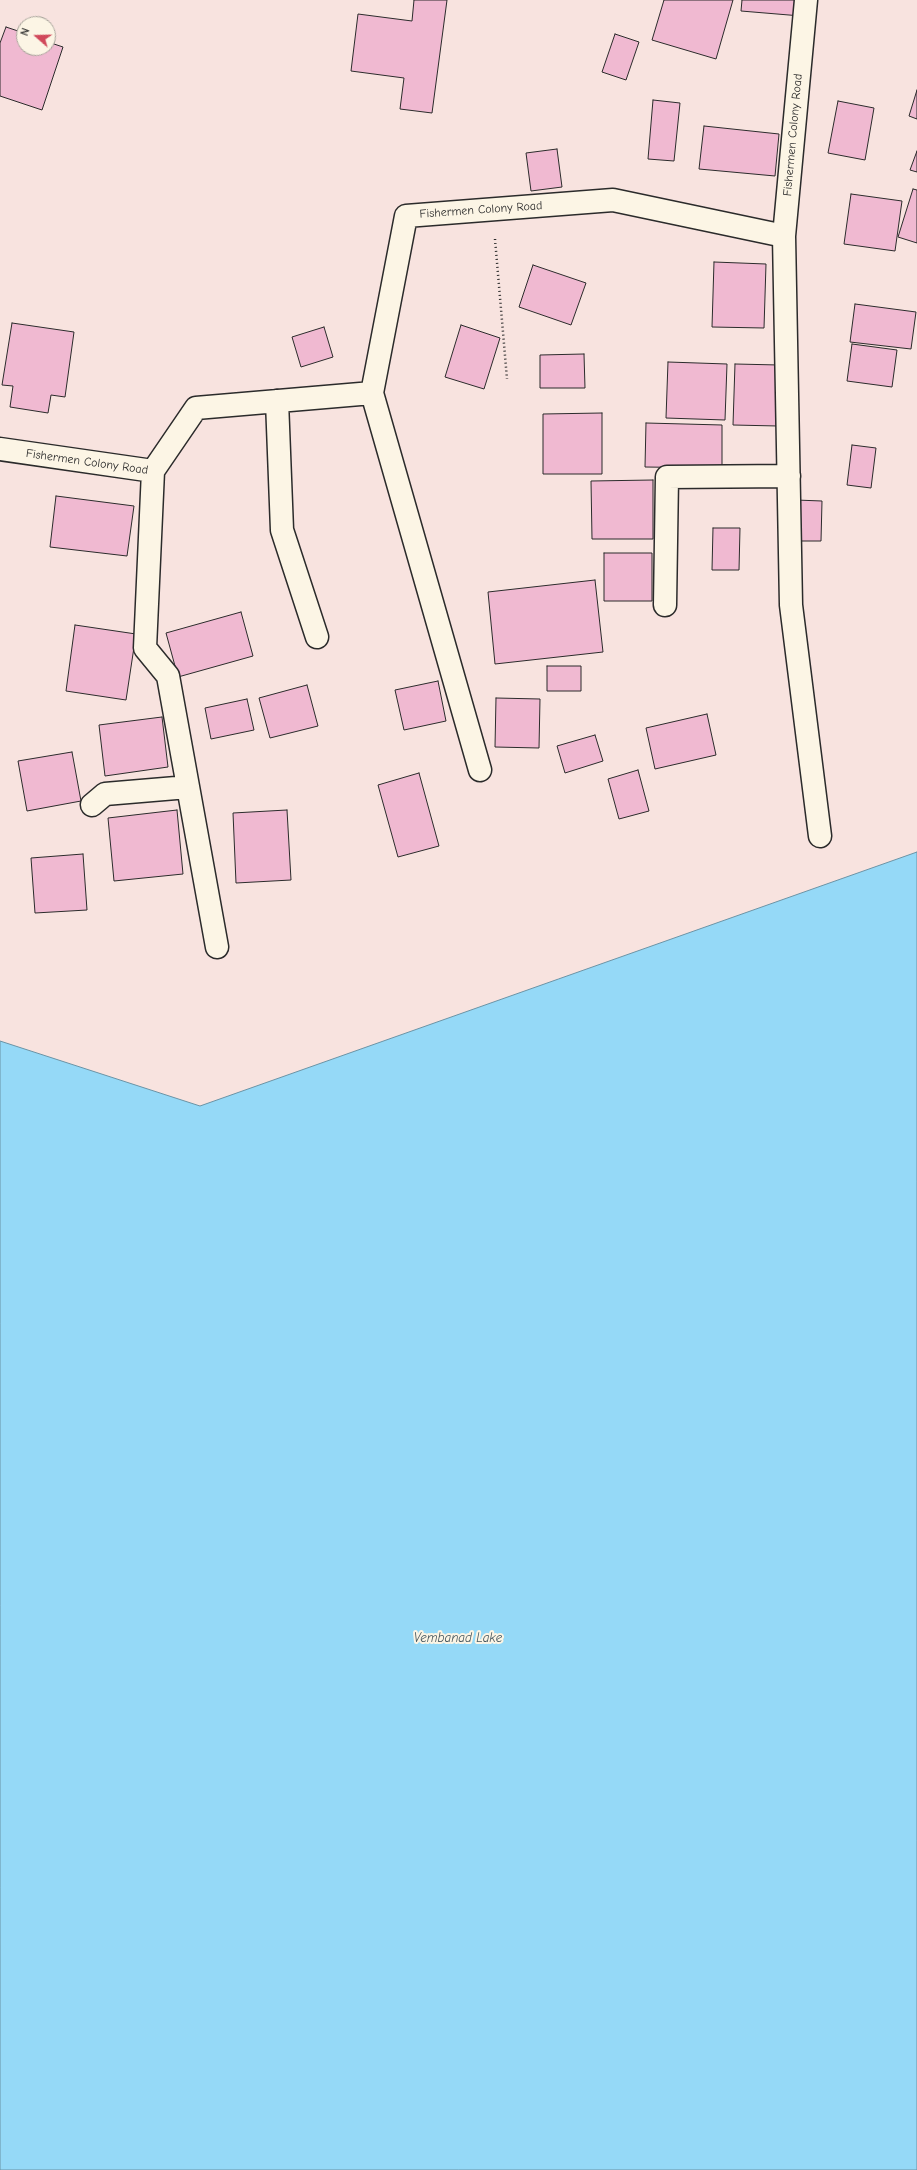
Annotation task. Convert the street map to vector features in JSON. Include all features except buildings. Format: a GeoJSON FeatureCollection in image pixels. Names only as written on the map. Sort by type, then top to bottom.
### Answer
{"type":"FeatureCollection","features":[{"type":"Feature","properties":{"kind":"street","name":"Fishermen Colony Road"},"geometry":{"type":"LineString","coordinates":[[0,449],[153,472],[196,408],[372,393],[406,216],[613,200],[784,236],[806,0]]}},
{"type":"Feature","properties":{"kind":"street"},"geometry":{"type":"LineString","coordinates":[[784,236],[791,604],[820,836]]}},
{"type":"Feature","properties":{"kind":"street"},"geometry":{"type":"LineString","coordinates":[[372,393],[480,770]]}},
{"type":"Feature","properties":{"kind":"street"},"geometry":{"type":"LineString","coordinates":[[277,401],[282,530],[317,637]]}},
{"type":"Feature","properties":{"kind":"street"},"geometry":{"type":"LineString","coordinates":[[153,472],[145,648],[168,676],[217,947]]}},
{"type":"Feature","properties":{"kind":"street"},"geometry":{"type":"LineString","coordinates":[[665,605],[667,478],[789,476]]}},
{"type":"Feature","properties":{"kind":"street"},"geometry":{"type":"LineString","coordinates":[[92,805],[106,794],[188,787]]}},
{"type":"Feature","properties":{"kind":"path"},"geometry":{"type":"LineString","coordinates":[[492,209],[507,379]]}},
{"type":"Feature","properties":{"kind":"water","name":"Vembanad Lake"},"geometry":{"type":"Polygon","coordinates":[[[917,852],[917,2170],[0,2170],[0,1041],[200,1106],[917,852]]]}}]}
